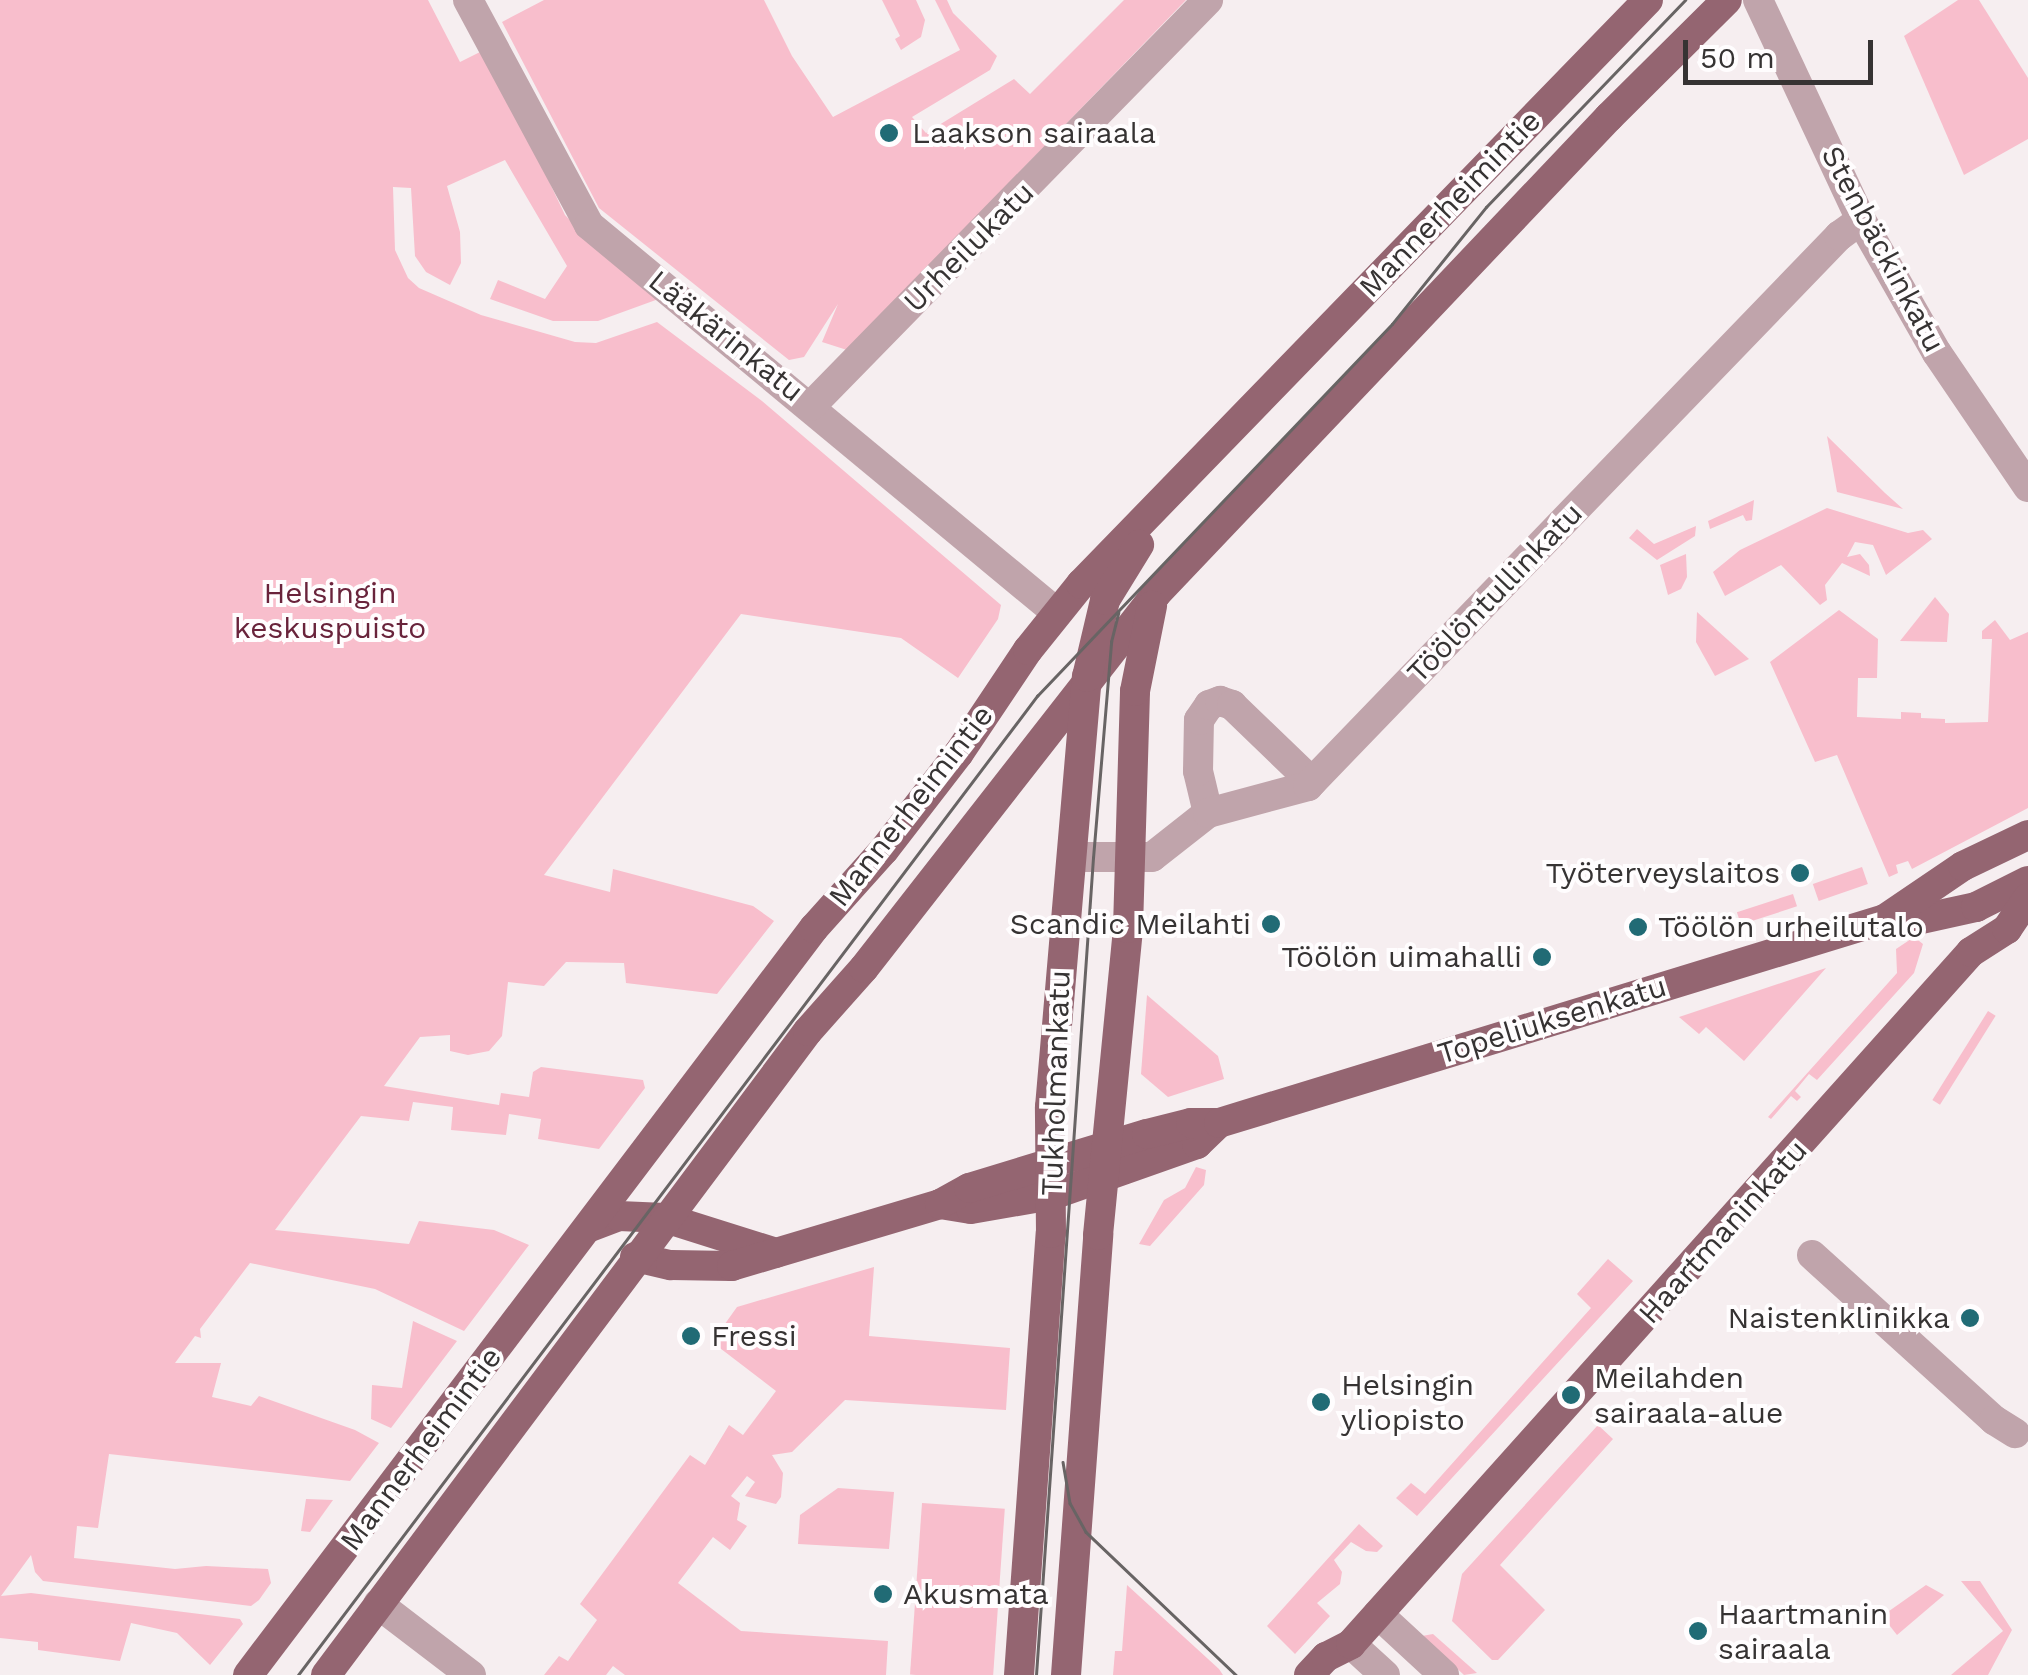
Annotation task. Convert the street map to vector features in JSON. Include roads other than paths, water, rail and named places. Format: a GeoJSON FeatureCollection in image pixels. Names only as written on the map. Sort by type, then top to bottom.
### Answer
{"type":"FeatureCollection","features":[{"type":"Feature","properties":{"kind":"main road","name":"Mannerheimintie"},"geometry":{"type":"LineString","coordinates":[[248,1675],[814,928],[884,850],[959,753],[1057,614],[1125,537],[1648,0]]}},
{"type":"Feature","properties":{"kind":"main road","name":"Mannerheimintie"},"geometry":{"type":"LineString","coordinates":[[326,1675],[664,1218],[1156,594],[1609,117],[1727,0]]}},
{"type":"Feature","properties":{"kind":"main road","name":"Tukholmankatu"},"geometry":{"type":"LineString","coordinates":[[1019,1675],[1052,1195],[1058,1001],[1088,677],[1105,600],[1146,537],[1158,507]]}},
{"type":"Feature","properties":{"kind":"main road","name":"Tukholmankatu"},"geometry":{"type":"LineString","coordinates":[[1066,1675],[1102,1179],[1132,860],[1136,691],[1156,594]]}},
{"type":"Feature","properties":{"kind":"main road","name":"Topeliuksenkatu"},"geometry":{"type":"LineString","coordinates":[[635,1256],[701,1268],[732,1266],[940,1204],[969,1188],[1163,1129],[1220,1124],[1885,919],[1963,866],[2028,835]]}},
{"type":"Feature","properties":{"kind":"main road"},"geometry":{"type":"LineString","coordinates":[[1971,952],[1976,907],[1995,853]]}},
{"type":"Feature","properties":{"kind":"main road","name":"Topeliuksenkatu"},"geometry":{"type":"LineString","coordinates":[[1885,919],[1912,921],[1976,907],[2028,881]]}},
{"type":"Feature","properties":{"kind":"main road","name":"Haartmaninkatu"},"geometry":{"type":"LineString","coordinates":[[1309,1675],[1326,1657],[1352,1644],[1971,952],[2007,928],[2028,898]]}},
{"type":"Feature","properties":{"kind":"main road","name":"Topeliuksenkatu"},"geometry":{"type":"LineString","coordinates":[[940,1204],[970,1210],[1052,1195],[1197,1144],[1220,1124]]}},
{"type":"Feature","properties":{"kind":"main road"},"geometry":{"type":"LineString","coordinates":[[590,1226],[619,1216],[664,1218],[776,1253]]}},
{"type":"Feature","properties":{"kind":"main road"},"geometry":{"type":"LineString","coordinates":[[1347,1675],[1352,1644]]}},
{"type":"Feature","properties":{"kind":"street","name":"Lääkärinkatu"},"geometry":{"type":"LineString","coordinates":[[468,0],[589,225],[1057,614]]}},
{"type":"Feature","properties":{"kind":"street","name":"Urheilukatu"},"geometry":{"type":"LineString","coordinates":[[820,414],[1208,0]]}},
{"type":"Feature","properties":{"kind":"street","name":"Stenbäckinkatu"},"geometry":{"type":"LineString","coordinates":[[1758,0],[1861,220],[1937,353],[2028,487]]}},
{"type":"Feature","properties":{"kind":"street","name":"Töölöntullinkatu"},"geometry":{"type":"LineString","coordinates":[[1074,857],[1152,857],[1208,813],[1300,790],[1312,782],[1839,236],[1861,220]]}},
{"type":"Feature","properties":{"kind":"street"},"geometry":{"type":"LineString","coordinates":[[1208,813],[1198,772],[1200,720],[1203,710],[1220,701],[1232,704],[1312,782]]}},
{"type":"Feature","properties":{"kind":"street"},"geometry":{"type":"LineString","coordinates":[[1812,1255],[1994,1420],[2016,1433]]}},
{"type":"Feature","properties":{"kind":"street"},"geometry":{"type":"LineString","coordinates":[[378,1604],[471,1675]]}},
{"type":"Feature","properties":{"kind":"street"},"geometry":{"type":"LineString","coordinates":[[1378,1614],[1444,1675]]}},
{"type":"Feature","properties":{"kind":"street"},"geometry":{"type":"LineString","coordinates":[[1352,1644],[1385,1675]]}},
{"type":"Feature","properties":{"kind":"tram line"},"geometry":{"type":"LineString","coordinates":[[298,1675],[1037,696],[1392,324],[1486,207],[1685,0]]}},
{"type":"Feature","properties":{"kind":"tram line"},"geometry":{"type":"LineString","coordinates":[[1036,1675],[1093,858],[1111,642],[1118,613]]}},
{"type":"Feature","properties":{"kind":"tram line"},"geometry":{"type":"LineString","coordinates":[[1063,1462],[1070,1503],[1086,1532],[1236,1675]]}},
{"type":"Feature","properties":{"kind":"place","name":"Laakson sairaala"},"geometry":{"type":"Point","coordinates":[889,133]}},
{"type":"Feature","properties":{"kind":"place","name":"Työterveyslaitos"},"geometry":{"type":"Point","coordinates":[1800,873]}},
{"type":"Feature","properties":{"kind":"place","name":"Scandic Meilahti"},"geometry":{"type":"Point","coordinates":[1271,924]}},
{"type":"Feature","properties":{"kind":"place","name":"Töölön urheilutalo"},"geometry":{"type":"Point","coordinates":[1638,927]}},
{"type":"Feature","properties":{"kind":"place","name":"Töölön uimahalli"},"geometry":{"type":"Point","coordinates":[1542,957]}},
{"type":"Feature","properties":{"kind":"place","name":"Naistenklinikka"},"geometry":{"type":"Point","coordinates":[1970,1318]}},
{"type":"Feature","properties":{"kind":"place","name":"Fressi"},"geometry":{"type":"Point","coordinates":[691,1336]}},
{"type":"Feature","properties":{"kind":"place","name":"Meilahden sairaala-alue"},"geometry":{"type":"Point","coordinates":[1571,1395]}},
{"type":"Feature","properties":{"kind":"place","name":"Helsingin yliopisto"},"geometry":{"type":"Point","coordinates":[1321,1402]}},
{"type":"Feature","properties":{"kind":"place","name":"Akusmata"},"geometry":{"type":"Point","coordinates":[883,1594]}},
{"type":"Feature","properties":{"kind":"place","name":"Haartmanin sairaala"},"geometry":{"type":"Point","coordinates":[1698,1631]}},
{"type":"Feature","properties":{"kind":"park label","name":"Helsingin keskuspuisto"},"geometry":{"type":"Point","coordinates":[330,610]}}]}
